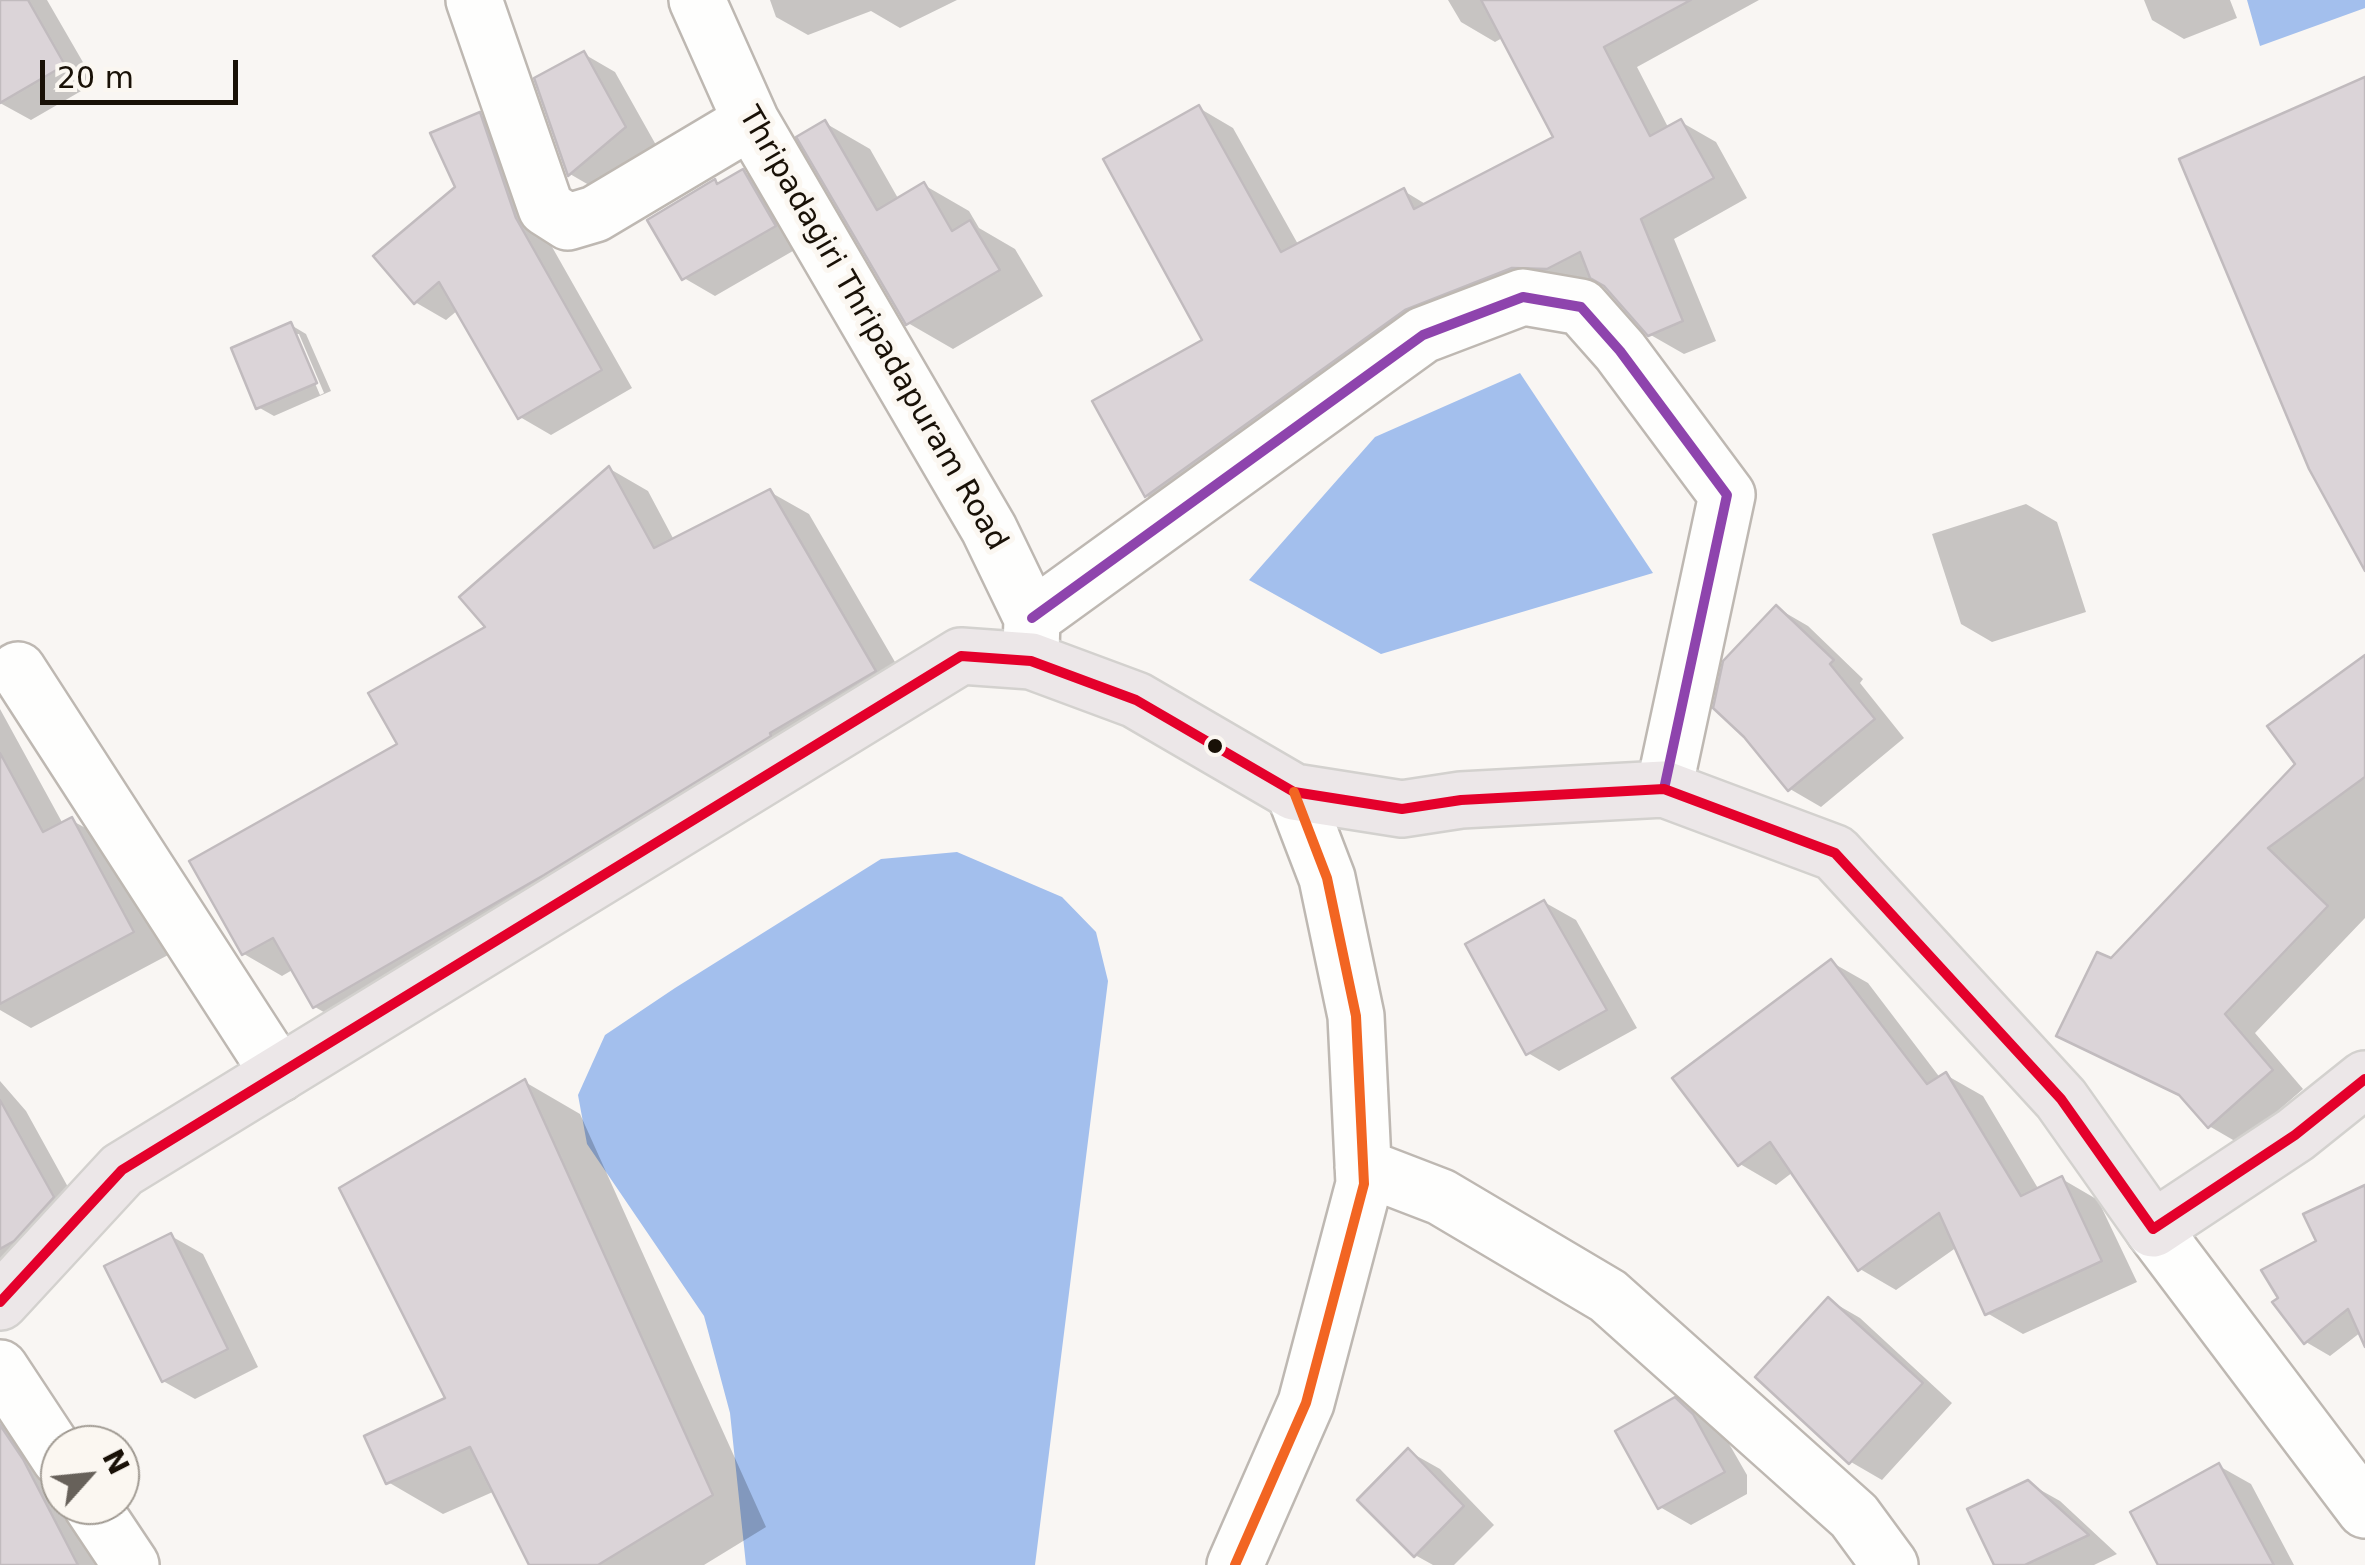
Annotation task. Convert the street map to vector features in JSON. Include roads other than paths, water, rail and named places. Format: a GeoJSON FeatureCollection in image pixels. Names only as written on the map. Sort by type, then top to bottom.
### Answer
{"type":"FeatureCollection","features":[{"type":"Feature","properties":{"kind":"main road"},"geometry":{"type":"LineString","coordinates":[[0,1302],[122,1170],[961,656],[1031,640],[1294,792],[1402,809],[1460,800],[1664,790],[1835,853],[2061,1098],[2153,1229],[2295,1135],[2365,1078]]}},
{"type":"Feature","properties":{"kind":"street"},"geometry":{"type":"LineString","coordinates":[[474,0],[546,208],[568,222],[596,214],[751,121]]}},
{"type":"Feature","properties":{"kind":"street","name":"Thripadagiri Thripadapuram Road"},"geometry":{"type":"LineString","coordinates":[[697,0],[751,121],[989,529],[1031,640]]}},
{"type":"Feature","properties":{"kind":"street"},"geometry":{"type":"LineString","coordinates":[[1031,640],[1423,335],[1524,298],[1581,307],[1620,351],[1728,495],[1664,790]]}},
{"type":"Feature","properties":{"kind":"street"},"geometry":{"type":"LineString","coordinates":[[18,670],[279,1074]]}},
{"type":"Feature","properties":{"kind":"street"},"geometry":{"type":"LineString","coordinates":[[1236,1565],[1306,1403],[1364,1184],[1356,1016],[1327,878],[1294,792]]}},
{"type":"Feature","properties":{"kind":"street"},"geometry":{"type":"LineString","coordinates":[[1363,1167],[1441,1197],[1608,1296],[1854,1516],[1890,1565]]}},
{"type":"Feature","properties":{"kind":"street"},"geometry":{"type":"LineString","coordinates":[[2153,1229],[2365,1510]]}},
{"type":"Feature","properties":{"kind":"street"},"geometry":{"type":"LineString","coordinates":[[0,1368],[40,1428]]}},
{"type":"Feature","properties":{"kind":"street"},"geometry":{"type":"LineString","coordinates":[[104,1525],[130,1565]]}},
{"type":"Feature","properties":{"kind":"water"},"geometry":{"type":"Polygon","coordinates":[[[2247,0],[2365,0],[2365,8],[2260,46],[2247,0]]]}},
{"type":"Feature","properties":{"kind":"water"},"geometry":{"type":"Polygon","coordinates":[[[1520,373],[1653,573],[1381,654],[1249,580],[1375,437],[1520,373]]]}},
{"type":"Feature","properties":{"kind":"water"},"geometry":{"type":"Polygon","coordinates":[[[957,852],[1062,897],[1096,932],[1108,981],[1035,1565],[746,1565],[730,1413],[704,1316],[587,1144],[578,1095],[605,1035],[675,988],[881,859],[957,852]]]}}]}
